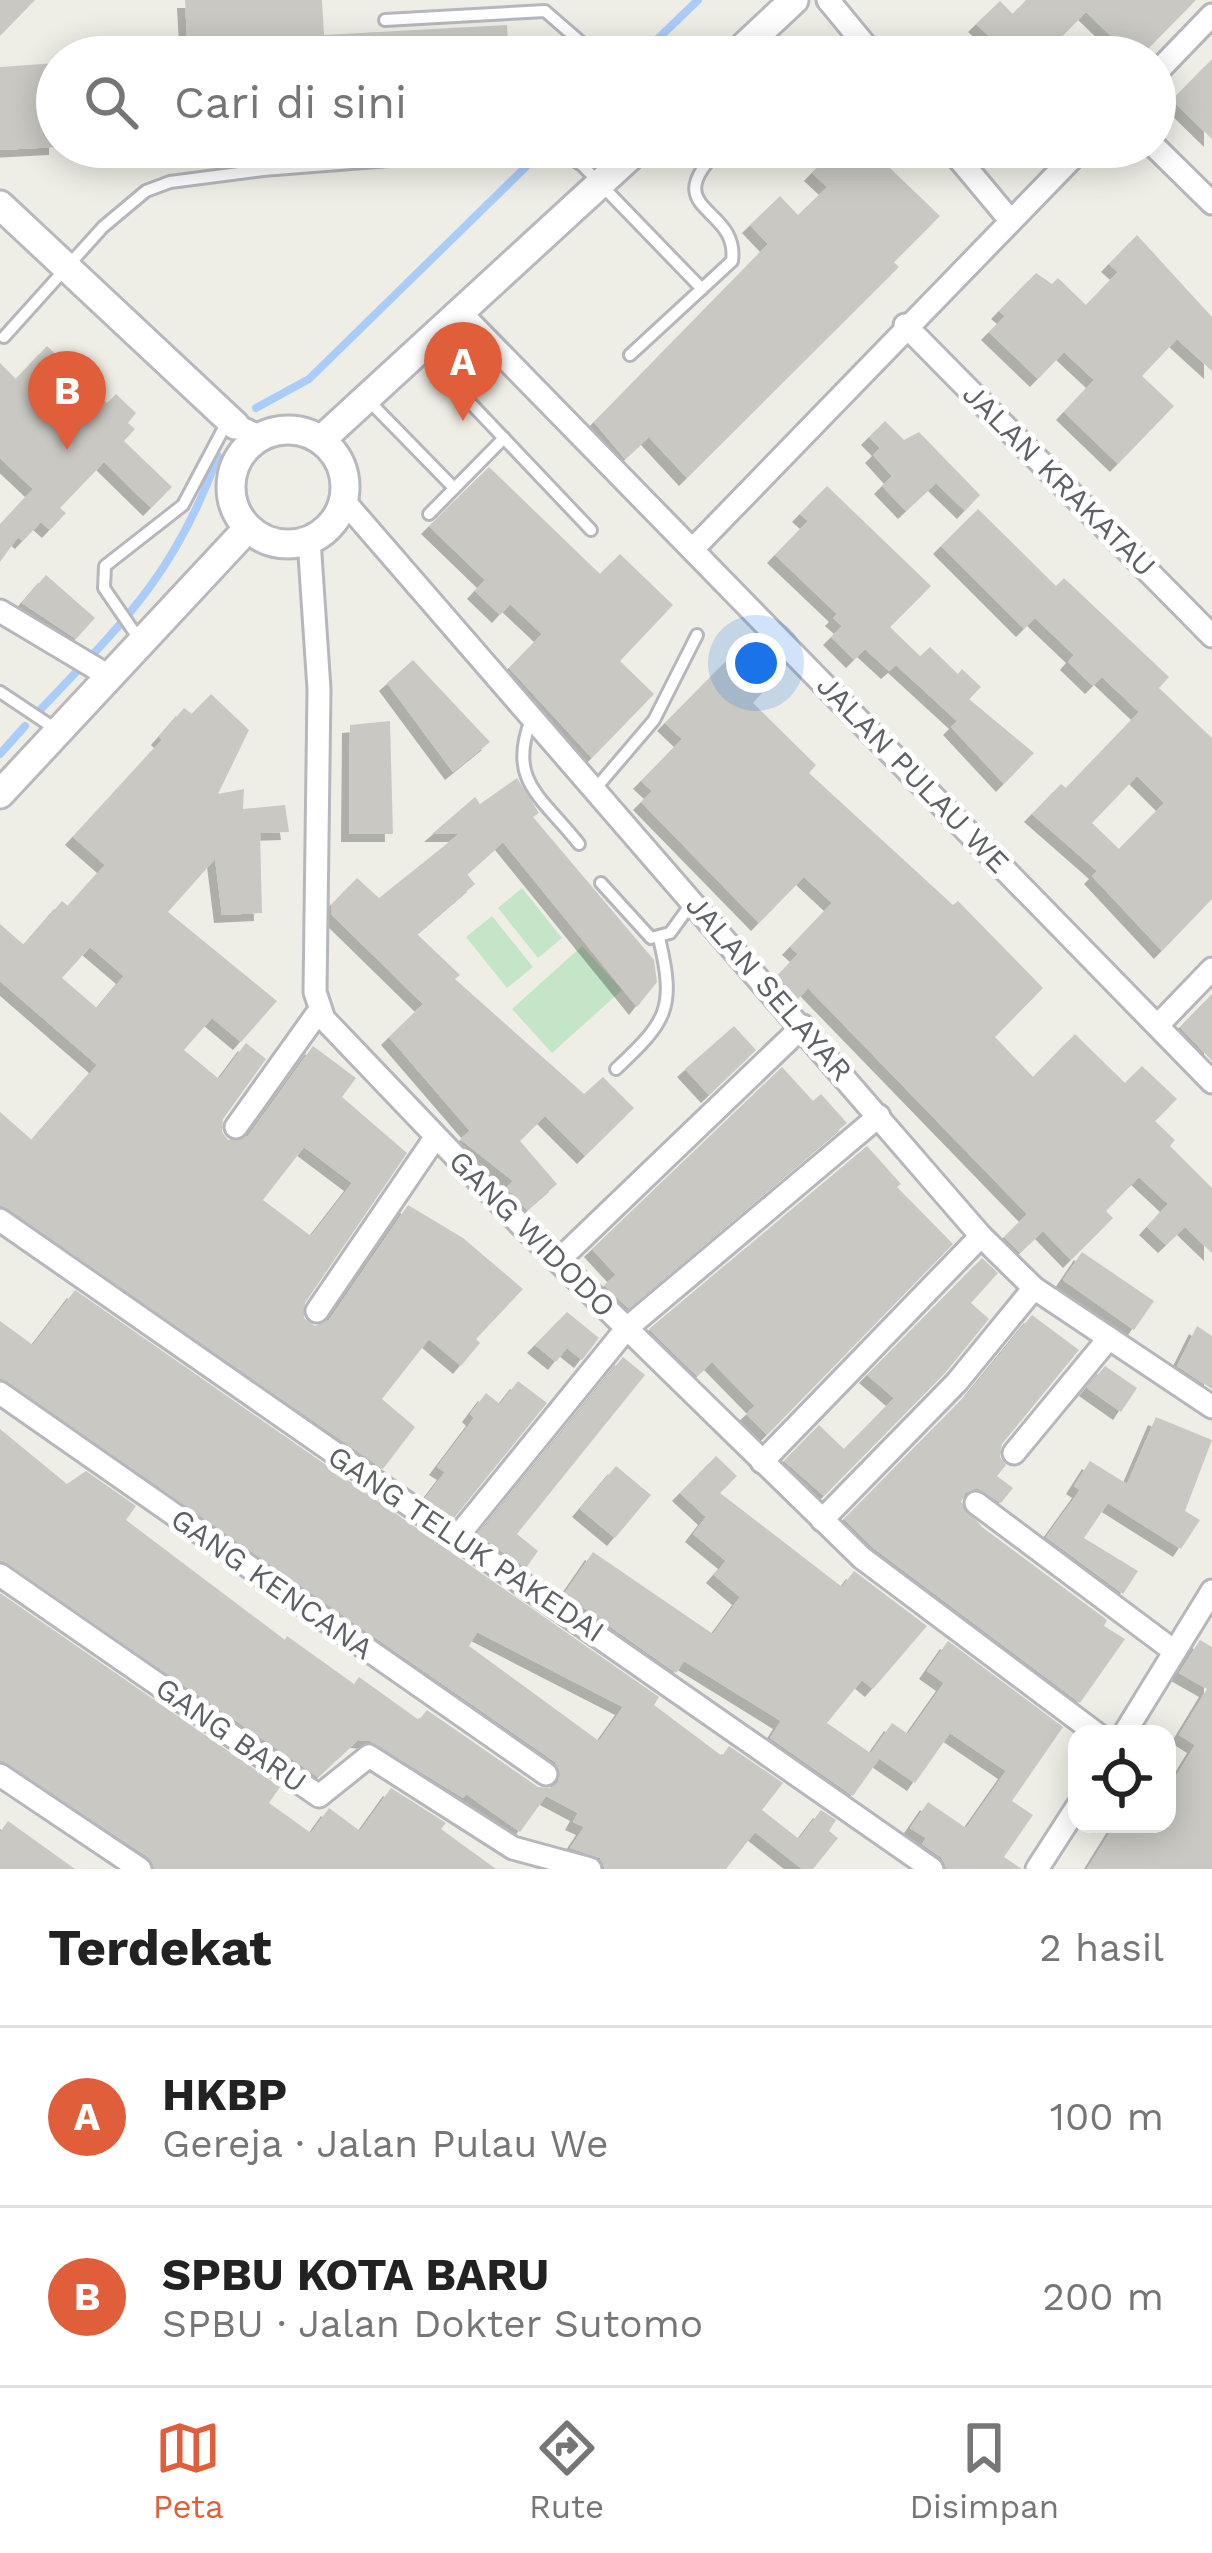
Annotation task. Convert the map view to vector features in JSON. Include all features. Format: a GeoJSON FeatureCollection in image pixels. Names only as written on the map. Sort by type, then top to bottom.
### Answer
{"type":"FeatureCollection","features":[{"type":"Feature","properties":{"kind":"street"},"geometry":{"type":"LineString","coordinates":[[756,36],[794,0]]}},
{"type":"Feature","properties":{"kind":"street"},"geometry":{"type":"LineString","coordinates":[[828,0],[858,36]]}},
{"type":"Feature","properties":{"kind":"street"},"geometry":{"type":"LineString","coordinates":[[1176,52],[1212,15]]}},
{"type":"Feature","properties":{"kind":"street"},"geometry":{"type":"LineString","coordinates":[[331,439],[617,168]]}},
{"type":"Feature","properties":{"kind":"street"},"geometry":{"type":"LineString","coordinates":[[967,168],[1010,220]]}},
{"type":"Feature","properties":{"kind":"street"},"geometry":{"type":"LineString","coordinates":[[693,549],[1062,168]]}},
{"type":"Feature","properties":{"kind":"street"},"geometry":{"type":"LineString","coordinates":[[1176,168],[1212,203]]}},
{"type":"Feature","properties":{"kind":"street"},"geometry":{"type":"LineString","coordinates":[[0,205],[242,433],[302,431],[331,439]]}},
{"type":"Feature","properties":{"kind":"street","name":"JALAN PULAU WE"},"geometry":{"type":"LineString","coordinates":[[461,313],[1212,1082]]}},
{"type":"Feature","properties":{"kind":"street","name":"JALAN KRAKATAU"},"geometry":{"type":"LineString","coordinates":[[905,325],[1212,636]]}},
{"type":"Feature","properties":{"kind":"street"},"geometry":{"type":"LineString","coordinates":[[240,530],[230,483],[242,433]]}},
{"type":"Feature","properties":{"kind":"street"},"geometry":{"type":"LineString","coordinates":[[306,550],[348,514],[342,467],[331,439]]}},
{"type":"Feature","properties":{"kind":"street","name":"JALAN SELAYAR"},"geometry":{"type":"LineString","coordinates":[[348,514],[533,716],[981,1236],[1034,1288],[1212,1407]]}},
{"type":"Feature","properties":{"kind":"street"},"geometry":{"type":"LineString","coordinates":[[240,530],[306,550]]}},
{"type":"Feature","properties":{"kind":"street"},"geometry":{"type":"LineString","coordinates":[[0,792],[240,530]]}},
{"type":"Feature","properties":{"kind":"street"},"geometry":{"type":"LineString","coordinates":[[236,1127],[319,1011],[320,689],[306,550]]}},
{"type":"Feature","properties":{"kind":"street"},"geometry":{"type":"LineString","coordinates":[[0,611],[106,675]]}},
{"type":"Feature","properties":{"kind":"street"},"geometry":{"type":"LineString","coordinates":[[1159,1024],[1212,969]]}},
{"type":"Feature","properties":{"kind":"street","name":"GANG WIDODO"},"geometry":{"type":"LineString","coordinates":[[319,1011],[435,1138],[822,1520],[886,1578],[1085,1725]]}},
{"type":"Feature","properties":{"kind":"street"},"geometry":{"type":"LineString","coordinates":[[560,1259],[803,1026]]}},
{"type":"Feature","properties":{"kind":"street"},"geometry":{"type":"LineString","coordinates":[[457,1537],[627,1328],[878,1116]]}},
{"type":"Feature","properties":{"kind":"street"},"geometry":{"type":"LineString","coordinates":[[316,1311],[435,1138]]}},
{"type":"Feature","properties":{"kind":"street","name":"GANG TELUK PAKEDAI"},"geometry":{"type":"LineString","coordinates":[[0,1220],[932,1869]]}},
{"type":"Feature","properties":{"kind":"street"},"geometry":{"type":"LineString","coordinates":[[762,1462],[981,1236]]}},
{"type":"Feature","properties":{"kind":"street"},"geometry":{"type":"LineString","coordinates":[[822,1520],[957,1382],[1034,1288]]}},
{"type":"Feature","properties":{"kind":"street"},"geometry":{"type":"LineString","coordinates":[[1014,1453],[1109,1338]]}},
{"type":"Feature","properties":{"kind":"street","name":"GANG KENCANA"},"geometry":{"type":"LineString","coordinates":[[0,1393],[546,1774]]}},
{"type":"Feature","properties":{"kind":"street"},"geometry":{"type":"LineString","coordinates":[[976,1503],[1174,1652]]}},
{"type":"Feature","properties":{"kind":"street","name":"GANG BARU"},"geometry":{"type":"LineString","coordinates":[[0,1575],[319,1796],[369,1756],[513,1848],[590,1869]]}},
{"type":"Feature","properties":{"kind":"street"},"geometry":{"type":"LineString","coordinates":[[1129,1725],[1212,1591]]}},
{"type":"Feature","properties":{"kind":"street"},"geometry":{"type":"LineString","coordinates":[[0,1775],[140,1869]]}},
{"type":"Feature","properties":{"kind":"street"},"geometry":{"type":"LineString","coordinates":[[1036,1869],[1068,1821]]}},
{"type":"Feature","properties":{"kind":"lane"},"geometry":{"type":"LineString","coordinates":[[385,20],[544,11],[572,36]]}},
{"type":"Feature","properties":{"kind":"lane"},"geometry":{"type":"LineString","coordinates":[[4,337],[126,204],[170,182],[313,168]]}},
{"type":"Feature","properties":{"kind":"lane"},"geometry":{"type":"LineString","coordinates":[[584,168],[702,289]]}},
{"type":"Feature","properties":{"kind":"lane"},"geometry":{"type":"LineString","coordinates":[[630,355],[733,257],[729,236],[702,207],[694,189],[701,168]]}},
{"type":"Feature","properties":{"kind":"lane"},"geometry":{"type":"LineString","coordinates":[[422,351],[591,530]]}},
{"type":"Feature","properties":{"kind":"lane"},"geometry":{"type":"LineString","coordinates":[[369,400],[454,488]]}},
{"type":"Feature","properties":{"kind":"lane"},"geometry":{"type":"LineString","coordinates":[[139,638],[104,588],[105,566],[183,505],[242,433]]}},
{"type":"Feature","properties":{"kind":"lane"},"geometry":{"type":"LineString","coordinates":[[429,514],[504,438]]}},
{"type":"Feature","properties":{"kind":"lane"},"geometry":{"type":"LineString","coordinates":[[596,788],[654,720],[697,635]]}},
{"type":"Feature","properties":{"kind":"lane"},"geometry":{"type":"LineString","coordinates":[[0,692],[57,730]]}},
{"type":"Feature","properties":{"kind":"lane"},"geometry":{"type":"LineString","coordinates":[[533,716],[520,747],[521,767],[579,844]]}},
{"type":"Feature","properties":{"kind":"lane"},"geometry":{"type":"LineString","coordinates":[[602,883],[645,934],[659,938],[674,929],[694,901]]}},
{"type":"Feature","properties":{"kind":"lane"},"geometry":{"type":"LineString","coordinates":[[616,1069],[665,1018],[669,997],[659,938]]}},
{"type":"Feature","properties":{"kind":"green space"},"geometry":{"type":"Polygon","coordinates":[[[522,888],[562,938],[538,958],[498,908],[522,888]]]}},
{"type":"Feature","properties":{"kind":"green space"},"geometry":{"type":"Polygon","coordinates":[[[492,916],[533,967],[507,988],[466,937],[492,916]]]}},
{"type":"Feature","properties":{"kind":"green space"},"geometry":{"type":"Polygon","coordinates":[[[582,946],[622,990],[552,1053],[512,1009],[582,946]]]}},
{"type":"Feature","properties":{"kind":"building"},"geometry":{"type":"Polygon","coordinates":[[[0,0],[35,0],[0,36],[0,0]]]}},
{"type":"Feature","properties":{"kind":"building"},"geometry":{"type":"Polygon","coordinates":[[[185,0],[322,0],[324,35],[507,25],[508,36],[187,36],[185,0]]]}},
{"type":"Feature","properties":{"kind":"building"},"geometry":{"type":"Polygon","coordinates":[[[1026,0],[1196,0],[1161,36],[1111,36],[1086,12],[1063,36],[989,36],[976,24],[1000,1],[1013,14],[1026,0]]]}},
{"type":"Feature","properties":{"kind":"building"},"geometry":{"type":"Polygon","coordinates":[[[1212,59],[1212,139],[1176,104],[1176,96],[1212,59]]]}},
{"type":"Feature","properties":{"kind":"building"},"geometry":{"type":"Polygon","coordinates":[[[36,64],[36,148],[0,150],[0,67],[36,64]]]}},
{"type":"Feature","properties":{"kind":"building"},"geometry":{"type":"Polygon","coordinates":[[[817,168],[890,168],[940,216],[894,262],[899,267],[687,478],[649,437],[625,459],[594,422],[768,244],[750,225],[780,196],[798,215],[827,187],[812,173],[817,168]]]}},
{"type":"Feature","properties":{"kind":"building"},"geometry":{"type":"Polygon","coordinates":[[[1137,235],[1212,317],[1212,371],[1177,339],[1142,376],[1174,406],[1118,464],[1064,412],[1094,380],[1064,352],[1038,379],[989,332],[1005,316],[999,311],[1036,273],[1052,284],[1058,278],[1086,305],[1118,272],[1109,264],[1137,235]]]}},
{"type":"Feature","properties":{"kind":"building"},"geometry":{"type":"Polygon","coordinates":[[[47,346],[107,403],[116,394],[136,413],[128,423],[135,429],[124,441],[172,487],[151,508],[104,462],[60,508],[66,513],[50,530],[41,522],[23,541],[18,537],[0,562],[0,525],[33,489],[0,458],[0,363],[16,379],[47,346]]]}},
{"type":"Feature","properties":{"kind":"building"},"geometry":{"type":"Polygon","coordinates":[[[885,421],[904,440],[919,432],[980,495],[965,511],[936,483],[906,511],[882,486],[892,476],[873,455],[880,448],[869,437],[885,421]]]}},
{"type":"Feature","properties":{"kind":"building"},"geometry":{"type":"Polygon","coordinates":[[[489,467],[600,574],[620,554],[673,605],[620,661],[654,694],[592,758],[509,668],[542,634],[510,604],[500,615],[475,591],[485,580],[429,526],[489,467]]]}},
{"type":"Feature","properties":{"kind":"building"},"geometry":{"type":"Polygon","coordinates":[[[827,486],[931,586],[890,627],[920,656],[930,647],[958,674],[962,669],[981,687],[969,699],[1034,753],[1004,784],[951,727],[957,721],[896,665],[889,671],[865,649],[854,660],[831,637],[842,626],[833,618],[837,614],[775,555],[808,521],[800,514],[827,486]]]}},
{"type":"Feature","properties":{"kind":"building"},"geometry":{"type":"Polygon","coordinates":[[[978,509],[1056,586],[1064,578],[1169,677],[1159,688],[1212,738],[1212,899],[1162,951],[1092,876],[1097,871],[1032,814],[1061,784],[1066,788],[1139,712],[1102,677],[1093,686],[1068,662],[1074,655],[1035,618],[1024,629],[941,546],[978,509]],[[1137,776],[1092,823],[1119,849],[1164,803],[1137,776]]]}},
{"type":"Feature","properties":{"kind":"building"},"geometry":{"type":"Polygon","coordinates":[[[46,575],[95,618],[76,639],[22,603],[46,575]]]}},
{"type":"Feature","properties":{"kind":"building"},"geometry":{"type":"Polygon","coordinates":[[[413,660],[490,742],[453,772],[387,683],[413,660]]]}},
{"type":"Feature","properties":{"kind":"building"},"geometry":{"type":"Polygon","coordinates":[[[727,660],[762,693],[753,703],[816,765],[809,773],[953,905],[958,901],[1043,988],[995,1037],[1033,1077],[1075,1034],[1125,1083],[1142,1066],[1177,1099],[1155,1121],[1175,1140],[1170,1146],[1212,1188],[1212,1253],[1185,1227],[1166,1245],[1147,1227],[1168,1204],[1139,1177],[1106,1211],[1113,1218],[1071,1260],[1043,1231],[1020,1253],[1004,1237],[1027,1214],[808,988],[797,1000],[776,977],[798,954],[790,947],[832,903],[804,877],[759,923],[641,802],[652,791],[641,781],[682,739],[665,723],[727,660]]]}},
{"type":"Feature","properties":{"kind":"building"},"geometry":{"type":"Polygon","coordinates":[[[211,694],[249,730],[218,794],[244,789],[243,809],[285,805],[289,832],[260,833],[262,913],[222,915],[215,859],[168,912],[277,1001],[241,1042],[212,1018],[184,1050],[219,1079],[246,1043],[266,1059],[223,1119],[222,1132],[228,1140],[248,1136],[313,1046],[356,1078],[342,1097],[407,1153],[305,1303],[304,1318],[315,1326],[329,1320],[408,1205],[463,1238],[523,1289],[476,1339],[480,1343],[461,1366],[429,1339],[382,1399],[415,1427],[383,1469],[0,1205],[0,1112],[32,1140],[97,1065],[0,981],[0,924],[24,945],[62,901],[68,906],[105,865],[73,837],[162,740],[159,737],[184,708],[192,714],[211,694]],[[90,947],[62,978],[97,1008],[124,976],[90,947]],[[304,1147],[263,1200],[311,1236],[352,1183],[304,1147]]]}},
{"type":"Feature","properties":{"kind":"building"},"geometry":{"type":"Polygon","coordinates":[[[390,721],[393,834],[349,834],[350,725],[390,721]]]}},
{"type":"Feature","properties":{"kind":"building"},"geometry":{"type":"Polygon","coordinates":[[[517,778],[539,813],[533,817],[654,960],[657,982],[637,1007],[503,842],[467,874],[475,884],[417,934],[460,975],[455,979],[584,1094],[603,1077],[634,1108],[585,1156],[545,1116],[520,1141],[557,1184],[527,1210],[506,1188],[513,1181],[460,1139],[470,1131],[389,1037],[423,1004],[331,914],[331,905],[357,878],[379,898],[459,834],[432,834],[475,797],[480,804],[517,778]]]}},
{"type":"Feature","properties":{"kind":"building"},"geometry":{"type":"Polygon","coordinates":[[[1212,994],[1212,1061],[1180,1027],[1212,994]]]}},
{"type":"Feature","properties":{"kind":"building"},"geometry":{"type":"Polygon","coordinates":[[[734,1026],[756,1050],[709,1095],[685,1069],[734,1026]]]}},
{"type":"Feature","properties":{"kind":"building"},"geometry":{"type":"Polygon","coordinates":[[[782,1067],[813,1101],[821,1094],[847,1123],[628,1308],[604,1285],[616,1275],[592,1249],[782,1067]]]}},
{"type":"Feature","properties":{"kind":"building"},"geometry":{"type":"Polygon","coordinates":[[[867,1146],[901,1184],[897,1187],[953,1244],[767,1435],[746,1414],[755,1406],[712,1362],[697,1376],[649,1329],[867,1146]]]}},
{"type":"Feature","properties":{"kind":"building"},"geometry":{"type":"Polygon","coordinates":[[[1082,1252],[1154,1301],[1134,1330],[1063,1280],[1082,1252]]]}},
{"type":"Feature","properties":{"kind":"building"},"geometry":{"type":"Polygon","coordinates":[[[982,1258],[998,1273],[971,1303],[989,1319],[946,1372],[824,1496],[784,1461],[819,1425],[844,1449],[894,1398],[867,1375],[982,1258]]]}},
{"type":"Feature","properties":{"kind":"building"},"geometry":{"type":"Polygon","coordinates":[[[75,1290],[659,1697],[654,1705],[722,1756],[729,1746],[783,1783],[762,1810],[799,1839],[821,1810],[836,1820],[829,1831],[838,1838],[813,1869],[802,1869],[755,1832],[726,1869],[605,1869],[600,1858],[570,1848],[584,1827],[573,1822],[578,1813],[546,1796],[520,1832],[466,1794],[463,1798],[370,1741],[358,1740],[318,1777],[0,1560],[0,1429],[67,1484],[86,1471],[136,1506],[126,1520],[285,1640],[287,1636],[354,1684],[359,1677],[419,1720],[427,1710],[538,1787],[551,1788],[559,1782],[555,1762],[0,1378],[0,1321],[33,1345],[75,1290]],[[477,1632],[469,1646],[599,1741],[623,1707],[477,1632]]]}},
{"type":"Feature","properties":{"kind":"building"},"geometry":{"type":"Polygon","coordinates":[[[567,1312],[599,1338],[582,1360],[567,1348],[556,1362],[535,1345],[567,1312]]]}},
{"type":"Feature","properties":{"kind":"building"},"geometry":{"type":"Polygon","coordinates":[[[1032,1315],[1079,1350],[1002,1444],[1000,1457],[1006,1465],[997,1476],[1013,1488],[1001,1503],[977,1488],[965,1493],[961,1502],[982,1527],[1107,1620],[1104,1626],[1125,1639],[1080,1703],[872,1547],[844,1519],[969,1392],[1032,1315]]]}},
{"type":"Feature","properties":{"kind":"building"},"geometry":{"type":"Polygon","coordinates":[[[1197,1326],[1212,1336],[1212,1389],[1177,1366],[1197,1326]]]}},
{"type":"Feature","properties":{"kind":"building"},"geometry":{"type":"Polygon","coordinates":[[[623,1357],[645,1375],[517,1534],[538,1551],[526,1568],[478,1535],[623,1357]]]}},
{"type":"Feature","properties":{"kind":"building"},"geometry":{"type":"Polygon","coordinates":[[[1105,1366],[1137,1388],[1121,1412],[1087,1388],[1105,1366]]]}},
{"type":"Feature","properties":{"kind":"building"},"geometry":{"type":"Polygon","coordinates":[[[518,1381],[547,1403],[454,1518],[425,1498],[445,1472],[437,1467],[474,1418],[470,1414],[486,1393],[500,1404],[518,1381]]]}},
{"type":"Feature","properties":{"kind":"building"},"geometry":{"type":"Polygon","coordinates":[[[1156,1417],[1212,1440],[1185,1511],[1200,1520],[1181,1549],[1108,1503],[1084,1538],[1138,1571],[1123,1594],[1046,1537],[1080,1490],[1074,1486],[1090,1461],[1127,1484],[1156,1417]]]}},
{"type":"Feature","properties":{"kind":"building"},"geometry":{"type":"Polygon","coordinates":[[[716,1456],[737,1476],[720,1493],[842,1587],[854,1571],[927,1626],[873,1689],[862,1680],[827,1723],[879,1759],[853,1796],[770,1738],[781,1721],[684,1661],[676,1673],[564,1594],[593,1552],[713,1634],[740,1597],[714,1575],[726,1561],[693,1534],[706,1517],[680,1493],[716,1456]]]}},
{"type":"Feature","properties":{"kind":"building"},"geometry":{"type":"Polygon","coordinates":[[[616,1466],[651,1495],[615,1538],[580,1509],[616,1466]]]}},
{"type":"Feature","properties":{"kind":"building"},"geometry":{"type":"Polygon","coordinates":[[[0,1593],[280,1787],[269,1803],[311,1833],[329,1808],[360,1831],[391,1788],[446,1823],[441,1829],[496,1869],[155,1869],[148,1857],[0,1760],[0,1593]]]}},
{"type":"Feature","properties":{"kind":"building"},"geometry":{"type":"Polygon","coordinates":[[[1200,1640],[1212,1647],[1212,1869],[1087,1869],[1109,1833],[1176,1833],[1176,1776],[1195,1745],[1179,1735],[1207,1689],[1179,1673],[1200,1640]]]}},
{"type":"Feature","properties":{"kind":"building"},"geometry":{"type":"Polygon","coordinates":[[[948,1641],[1063,1727],[1012,1801],[1033,1815],[1004,1857],[1022,1869],[947,1869],[941,1857],[922,1844],[926,1838],[910,1828],[928,1802],[966,1828],[1006,1771],[950,1733],[915,1783],[871,1753],[892,1723],[908,1734],[944,1683],[927,1671],[948,1641]]]}},
{"type":"Feature","properties":{"kind":"building"},"geometry":{"type":"Polygon","coordinates":[[[8,1821],[75,1869],[0,1869],[0,1832],[8,1821]]]}},
{"type":"Feature","properties":{"kind":"waterway"},"geometry":{"type":"LineString","coordinates":[[661,36],[698,0]]}},
{"type":"Feature","properties":{"kind":"waterway"},"geometry":{"type":"LineString","coordinates":[[256,408],[309,379],[525,168]]}},
{"type":"Feature","properties":{"kind":"waterway"},"geometry":{"type":"LineString","coordinates":[[40,710],[122,622],[165,565],[218,456]]}},
{"type":"Feature","properties":{"kind":"waterway"},"geometry":{"type":"LineString","coordinates":[[0,754],[25,726]]}},
{"type":"Feature","properties":{"kind":"place","name":"HKBP"},"geometry":{"type":"Point","coordinates":[463,421]}},
{"type":"Feature","properties":{"kind":"place","name":"SPBU KOTA BARU"},"geometry":{"type":"Point","coordinates":[67,450]}}]}
